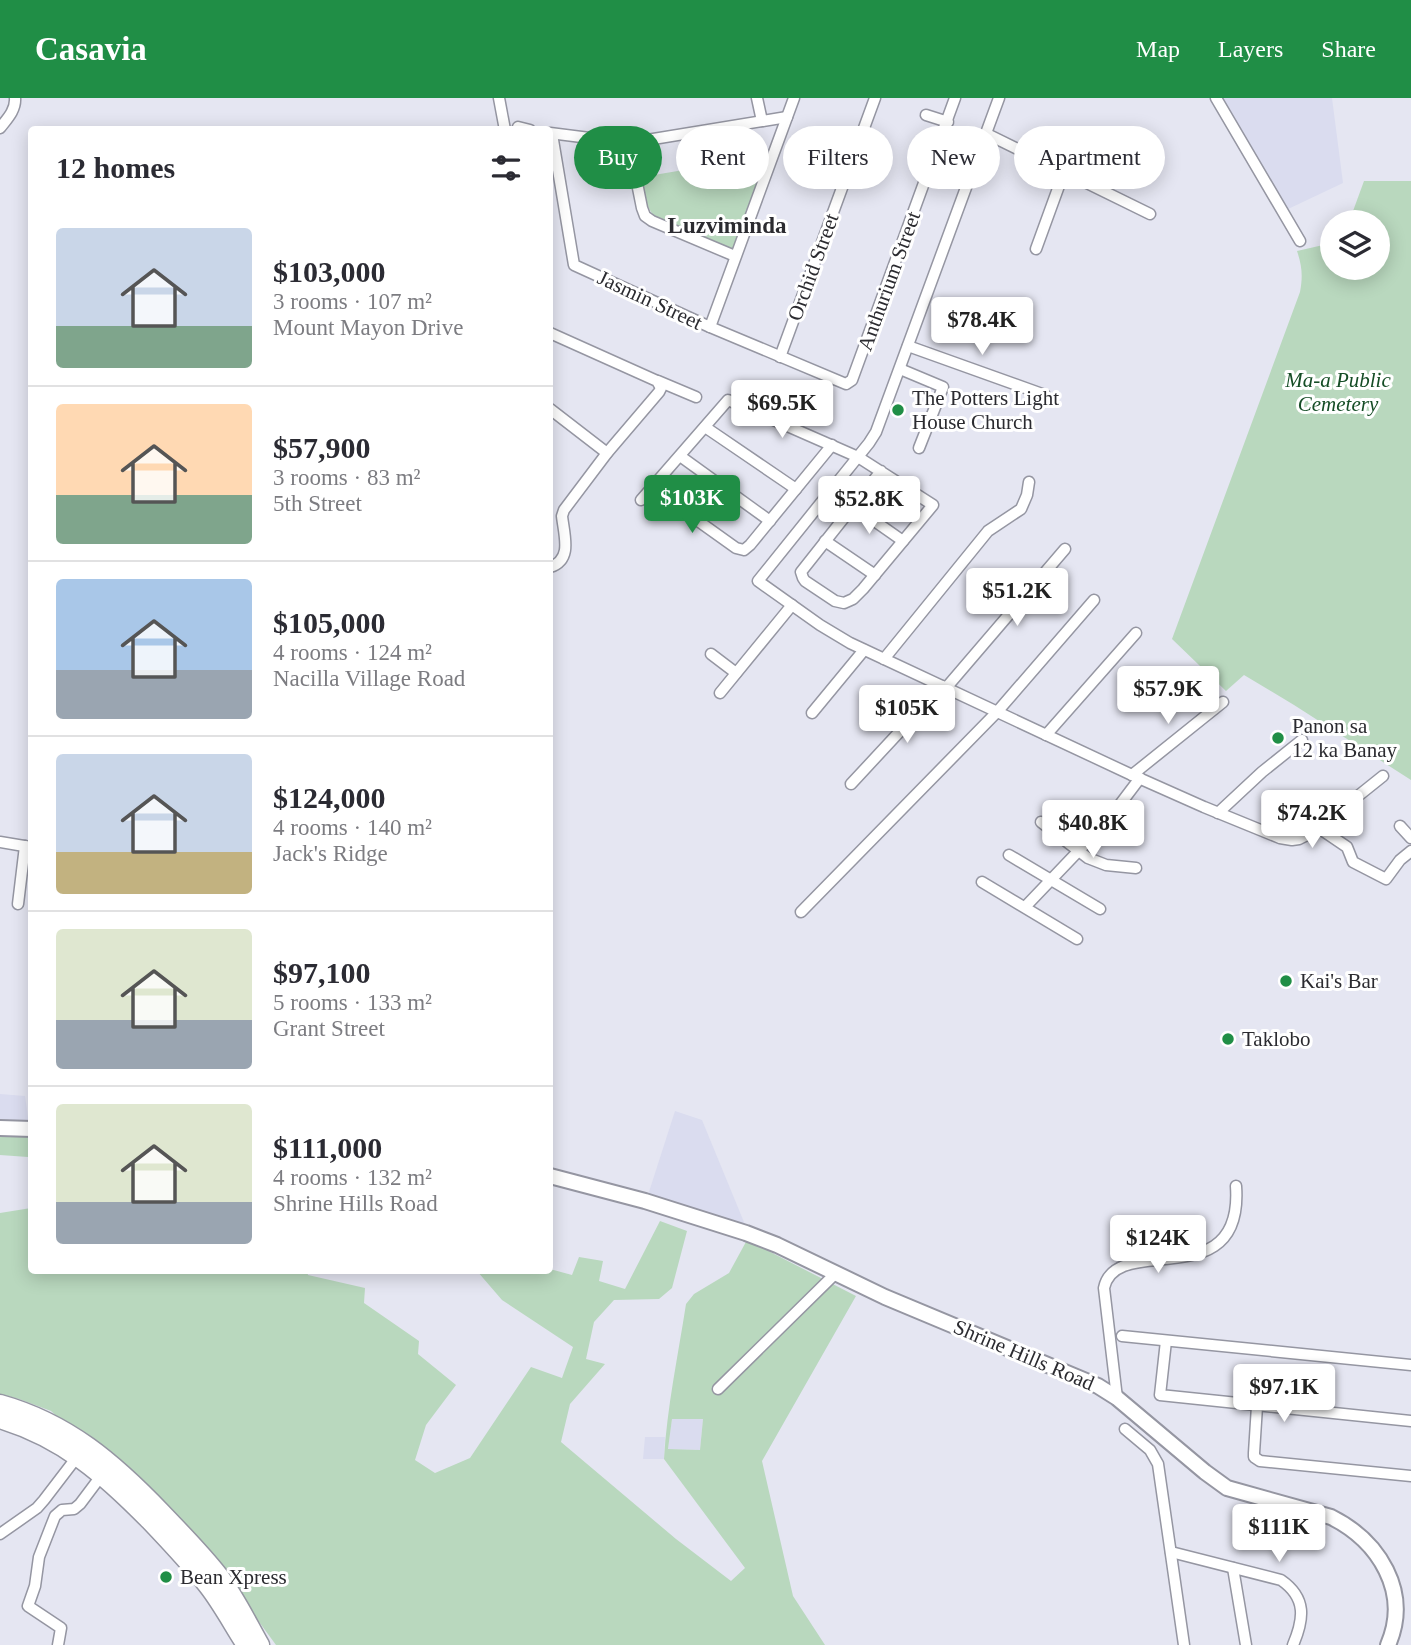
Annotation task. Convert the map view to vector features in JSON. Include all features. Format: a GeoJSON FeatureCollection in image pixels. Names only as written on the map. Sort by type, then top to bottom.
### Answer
{"type":"FeatureCollection","features":[{"type":"Feature","properties":{"kind":"highway"},"geometry":{"type":"LineString","coordinates":[[0,1404],[47,1421],[107,1469],[208,1587],[246,1645]]}},
{"type":"Feature","properties":{"kind":"highway"},"geometry":{"type":"LineString","coordinates":[[0,1419],[82,1450]]}},
{"type":"Feature","properties":{"kind":"highway"},"geometry":{"type":"LineString","coordinates":[[107,1469],[123,1474],[180,1531],[220,1578],[260,1645]]}},
{"type":"Feature","properties":{"kind":"street"},"geometry":{"type":"LineString","coordinates":[[499,98],[504,126]]}},
{"type":"Feature","properties":{"kind":"street"},"geometry":{"type":"LineString","coordinates":[[757,98],[762,121]]}},
{"type":"Feature","properties":{"kind":"street"},"geometry":{"type":"LineString","coordinates":[[710,327],[794,98]]}},
{"type":"Feature","properties":{"kind":"street","name":"Orchid Street"},"geometry":{"type":"LineString","coordinates":[[780,357],[875,98]]}},
{"type":"Feature","properties":{"kind":"street","name":"Anthurium Street"},"geometry":{"type":"LineString","coordinates":[[849,383],[857,368],[955,98]]}},
{"type":"Feature","properties":{"kind":"street"},"geometry":{"type":"LineString","coordinates":[[990,126],[999,98]]}},
{"type":"Feature","properties":{"kind":"street"},"geometry":{"type":"LineString","coordinates":[[1216,98],[1300,241]]}},
{"type":"Feature","properties":{"kind":"street"},"geometry":{"type":"LineString","coordinates":[[0,128],[13,111],[15,99]]}},
{"type":"Feature","properties":{"kind":"street"},"geometry":{"type":"LineString","coordinates":[[926,115],[948,122]]}},
{"type":"Feature","properties":{"kind":"street"},"geometry":{"type":"LineString","coordinates":[[662,138],[787,117]]}},
{"type":"Feature","properties":{"kind":"street"},"geometry":{"type":"LineString","coordinates":[[553,134],[574,137]]}},
{"type":"Feature","properties":{"kind":"street","name":"Jasmin Street"},"geometry":{"type":"LineString","coordinates":[[553,145],[574,265],[710,327],[849,383]]}},
{"type":"Feature","properties":{"kind":"street"},"geometry":{"type":"LineString","coordinates":[[638,189],[645,216],[652,221],[735,256]]}},
{"type":"Feature","properties":{"kind":"street"},"geometry":{"type":"LineString","coordinates":[[967,189],[876,432],[758,581],[836,635],[864,650],[1136,777],[1286,839],[1299,839],[1319,828],[1383,776]]}},
{"type":"Feature","properties":{"kind":"street"},"geometry":{"type":"LineString","coordinates":[[1035,249],[1058,189]]}},
{"type":"Feature","properties":{"kind":"street"},"geometry":{"type":"LineString","coordinates":[[1099,189],[1150,214]]}},
{"type":"Feature","properties":{"kind":"street"},"geometry":{"type":"LineString","coordinates":[[553,334],[696,397]]}},
{"type":"Feature","properties":{"kind":"street"},"geometry":{"type":"LineString","coordinates":[[908,346],[1045,395]]}},
{"type":"Feature","properties":{"kind":"street"},"geometry":{"type":"LineString","coordinates":[[900,369],[943,387],[919,448]]}},
{"type":"Feature","properties":{"kind":"street"},"geometry":{"type":"LineString","coordinates":[[553,566],[560,562],[565,553],[562,516],[564,510],[607,453],[659,392],[661,388],[657,381]]}},
{"type":"Feature","properties":{"kind":"street"},"geometry":{"type":"LineString","coordinates":[[641,500],[728,400],[858,457],[881,471],[933,505],[875,575],[853,599],[844,603],[835,601],[805,581],[801,575],[803,568],[881,471]]}},
{"type":"Feature","properties":{"kind":"street"},"geometry":{"type":"LineString","coordinates":[[553,411],[607,453]]}},
{"type":"Feature","properties":{"kind":"street"},"geometry":{"type":"LineString","coordinates":[[705,426],[796,488]]}},
{"type":"Feature","properties":{"kind":"street"},"geometry":{"type":"LineString","coordinates":[[652,488],[736,548],[744,550],[832,445]]}},
{"type":"Feature","properties":{"kind":"street"},"geometry":{"type":"LineString","coordinates":[[680,456],[770,521]]}},
{"type":"Feature","properties":{"kind":"street"},"geometry":{"type":"LineString","coordinates":[[884,659],[988,531],[1021,509],[1029,482]]}},
{"type":"Feature","properties":{"kind":"street"},"geometry":{"type":"LineString","coordinates":[[853,506],[903,541]]}},
{"type":"Feature","properties":{"kind":"street"},"geometry":{"type":"LineString","coordinates":[[825,541],[875,575]]}},
{"type":"Feature","properties":{"kind":"street"},"geometry":{"type":"LineString","coordinates":[[851,784],[944,687],[1065,549]]}},
{"type":"Feature","properties":{"kind":"street"},"geometry":{"type":"LineString","coordinates":[[801,912],[997,712],[1094,600]]}},
{"type":"Feature","properties":{"kind":"street"},"geometry":{"type":"LineString","coordinates":[[720,693],[792,605]]}},
{"type":"Feature","properties":{"kind":"street"},"geometry":{"type":"LineString","coordinates":[[1046,735],[1136,633]]}},
{"type":"Feature","properties":{"kind":"street"},"geometry":{"type":"LineString","coordinates":[[812,713],[864,650]]}},
{"type":"Feature","properties":{"kind":"street"},"geometry":{"type":"LineString","coordinates":[[711,654],[736,673]]}},
{"type":"Feature","properties":{"kind":"street"},"geometry":{"type":"LineString","coordinates":[[1025,908],[1116,811],[1136,777],[1223,702]]}},
{"type":"Feature","properties":{"kind":"street"},"geometry":{"type":"LineString","coordinates":[[1218,813],[1245,786],[1302,740]]}},
{"type":"Feature","properties":{"kind":"street"},"geometry":{"type":"LineString","coordinates":[[1041,822],[1096,862],[1136,868]]}},
{"type":"Feature","properties":{"kind":"street"},"geometry":{"type":"LineString","coordinates":[[1400,826],[1411,838]]}},
{"type":"Feature","properties":{"kind":"street"},"geometry":{"type":"LineString","coordinates":[[1319,828],[1347,847],[1353,862],[1386,879],[1400,860],[1411,851]]}},
{"type":"Feature","properties":{"kind":"street"},"geometry":{"type":"LineString","coordinates":[[0,842],[28,847],[18,904]]}},
{"type":"Feature","properties":{"kind":"street"},"geometry":{"type":"LineString","coordinates":[[1009,855],[1100,909]]}},
{"type":"Feature","properties":{"kind":"street"},"geometry":{"type":"LineString","coordinates":[[982,882],[1077,939]]}},
{"type":"Feature","properties":{"kind":"street"},"geometry":{"type":"LineString","coordinates":[[0,1128],[28,1129]]}},
{"type":"Feature","properties":{"kind":"street","name":"Shrine Hills Road"},"geometry":{"type":"LineString","coordinates":[[553,1177],[646,1201],[746,1233],[885,1297],[1084,1380],[1117,1398],[1227,1488],[1331,1517],[1365,1541],[1385,1565],[1397,1610],[1393,1635],[1388,1645]]}},
{"type":"Feature","properties":{"kind":"street"},"geometry":{"type":"LineString","coordinates":[[1117,1398],[1105,1281],[1110,1274],[1123,1266],[1197,1254],[1217,1246],[1231,1225],[1236,1203],[1236,1186]]}},
{"type":"Feature","properties":{"kind":"street"},"geometry":{"type":"LineString","coordinates":[[718,1389],[836,1273]]}},
{"type":"Feature","properties":{"kind":"street"},"geometry":{"type":"LineString","coordinates":[[1122,1336],[1411,1365]]}},
{"type":"Feature","properties":{"kind":"street"},"geometry":{"type":"LineString","coordinates":[[1166,1340],[1160,1395],[1411,1421]]}},
{"type":"Feature","properties":{"kind":"street"},"geometry":{"type":"LineString","coordinates":[[1257,1406],[1254,1457],[1260,1461],[1411,1476]]}},
{"type":"Feature","properties":{"kind":"street"},"geometry":{"type":"LineString","coordinates":[[1125,1429],[1150,1450],[1158,1464],[1184,1645]]}},
{"type":"Feature","properties":{"kind":"street"},"geometry":{"type":"LineString","coordinates":[[0,1534],[37,1508],[82,1450]]}},
{"type":"Feature","properties":{"kind":"street"},"geometry":{"type":"LineString","coordinates":[[58,1645],[61,1628],[28,1606],[35,1586],[39,1557],[55,1516],[62,1510],[74,1509],[80,1504],[107,1469]]}},
{"type":"Feature","properties":{"kind":"street"},"geometry":{"type":"LineString","coordinates":[[1171,1552],[1281,1580],[1294,1591],[1301,1604],[1302,1618],[1293,1645]]}},
{"type":"Feature","properties":{"kind":"street"},"geometry":{"type":"LineString","coordinates":[[1233,1568],[1246,1645]]}},
{"type":"Feature","properties":{"kind":"shaded area"},"geometry":{"type":"Polygon","coordinates":[[[1219,98],[1332,98],[1343,183],[1286,210],[1219,98]]]}},
{"type":"Feature","properties":{"kind":"shaded area"},"geometry":{"type":"Polygon","coordinates":[[[0,1094],[25,1096],[28,1124],[0,1123],[0,1094]]]}},
{"type":"Feature","properties":{"kind":"shaded area"},"geometry":{"type":"Polygon","coordinates":[[[675,1111],[702,1120],[746,1227],[648,1195],[675,1111]]]}},
{"type":"Feature","properties":{"kind":"shaded area"},"geometry":{"type":"Polygon","coordinates":[[[672,1419],[703,1419],[700,1450],[668,1449],[672,1419]]]}},
{"type":"Feature","properties":{"kind":"shaded area"},"geometry":{"type":"Polygon","coordinates":[[[645,1437],[665,1437],[664,1459],[643,1459],[645,1437]]]}},
{"type":"Feature","properties":{"kind":"green space"},"geometry":{"type":"Polygon","coordinates":[[[676,171],[676,189],[755,189],[733,250],[655,217],[644,189],[662,189],[662,174],[676,171]]]}},
{"type":"Feature","properties":{"kind":"green space","name":"Ma-a Public Cemetery"},"geometry":{"type":"Polygon","coordinates":[[[1364,181],[1411,181],[1411,780],[1244,675],[1226,691],[1172,639],[1300,292],[1302,271],[1297,251],[1320,246],[1320,280],[1390,280],[1390,210],[1353,210],[1364,181]]]}},
{"type":"Feature","properties":{"kind":"green space"},"geometry":{"type":"Polygon","coordinates":[[[0,1132],[28,1134],[28,1157],[0,1155],[0,1132]]]}},
{"type":"Feature","properties":{"kind":"green space"},"geometry":{"type":"Polygon","coordinates":[[[28,1208],[28,1274],[308,1274],[365,1288],[364,1303],[419,1341],[418,1354],[456,1385],[426,1425],[415,1460],[435,1473],[470,1458],[531,1367],[562,1378],[573,1347],[502,1300],[480,1274],[553,1274],[553,1270],[572,1275],[579,1257],[603,1261],[599,1281],[625,1289],[660,1221],[687,1231],[672,1288],[659,1299],[614,1300],[594,1322],[586,1359],[605,1364],[570,1404],[561,1442],[676,1539],[731,1581],[745,1568],[664,1459],[670,1401],[686,1304],[694,1294],[729,1273],[747,1240],[856,1296],[762,1461],[793,1596],[825,1645],[276,1645],[219,1567],[51,1411],[0,1394],[0,1213],[28,1208]],[[672,1419],[668,1449],[700,1450],[703,1419],[672,1419]]]}},
{"type":"Feature","properties":{"kind":"place","name":"The Potters Light House Church"},"geometry":{"type":"Point","coordinates":[898,410]}},
{"type":"Feature","properties":{"kind":"place","name":"Panon sa 12 ka Banay"},"geometry":{"type":"Point","coordinates":[1278,738]}},
{"type":"Feature","properties":{"kind":"place","name":"Kai's Bar"},"geometry":{"type":"Point","coordinates":[1286,981]}},
{"type":"Feature","properties":{"kind":"place","name":"Taklobo"},"geometry":{"type":"Point","coordinates":[1228,1039]}},
{"type":"Feature","properties":{"kind":"place","name":"Bean Xpress"},"geometry":{"type":"Point","coordinates":[166,1577]}},
{"type":"Feature","properties":{"kind":"district","name":"Luzviminda"},"geometry":{"type":"Point","coordinates":[727,225]}}]}
